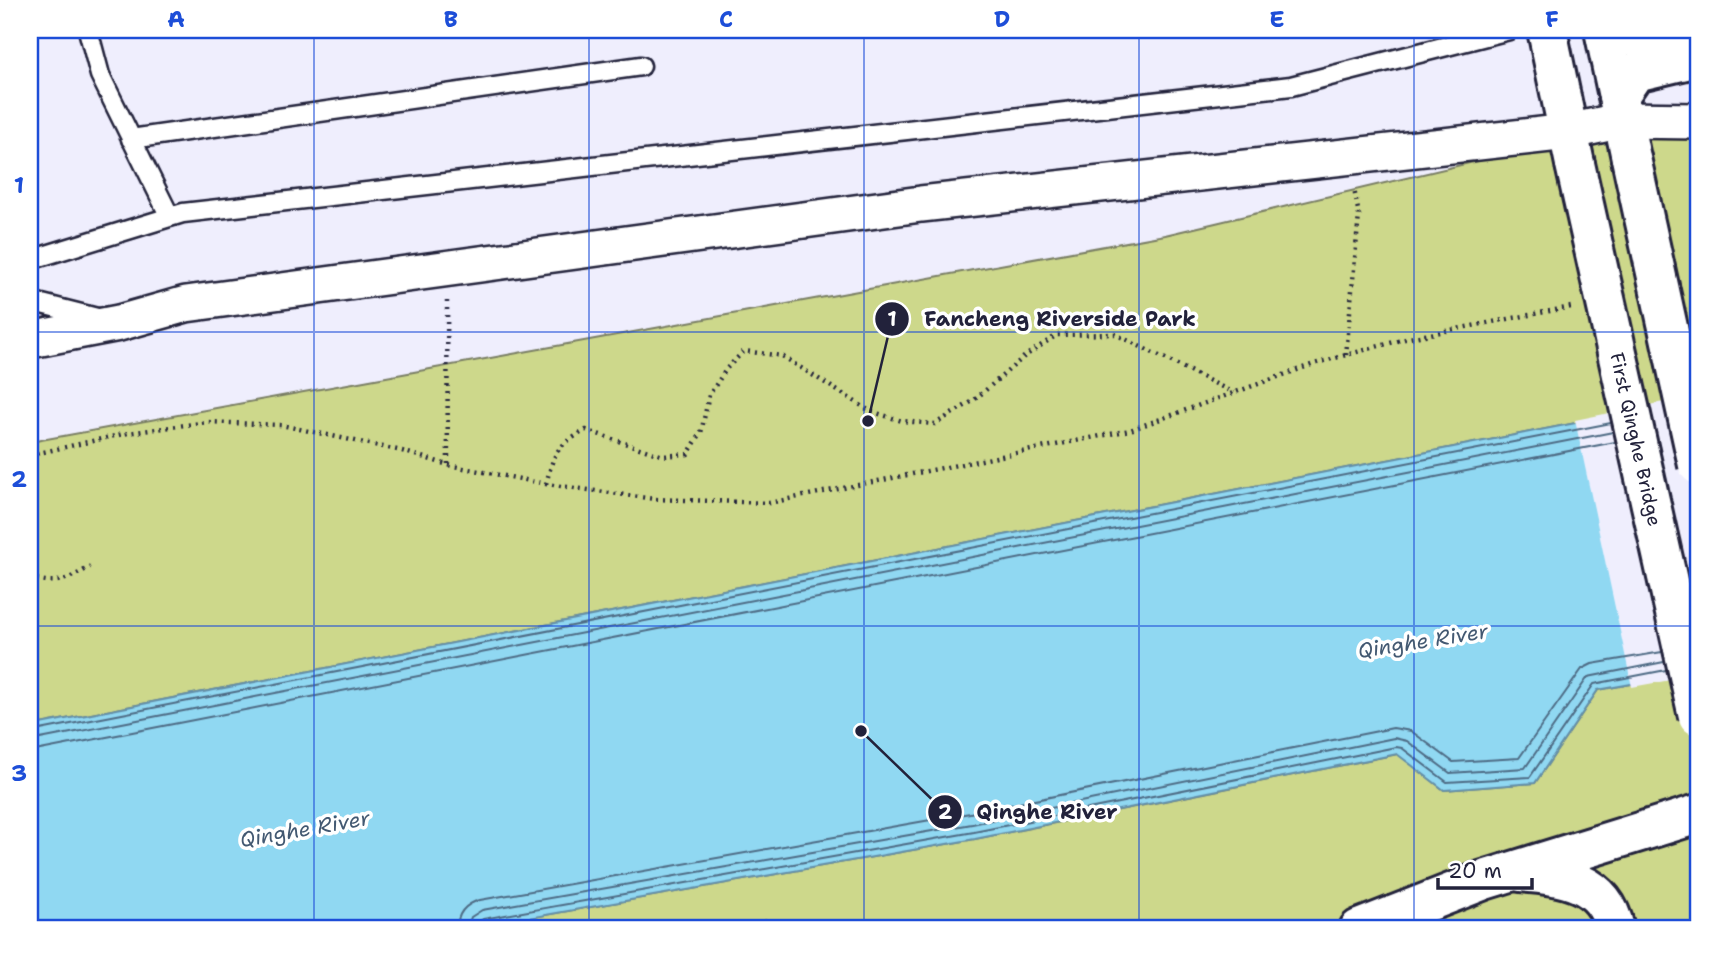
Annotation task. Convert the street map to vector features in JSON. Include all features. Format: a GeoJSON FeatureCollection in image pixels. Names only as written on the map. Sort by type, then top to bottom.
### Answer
{"type":"FeatureCollection","features":[{"type":"Feature","properties":{"kind":"main road","name":"First Qinghe Bridge"},"geometry":{"type":"LineString","coordinates":[[1547,30],[1698,716]]}},
{"type":"Feature","properties":{"kind":"main road"},"geometry":{"type":"LineString","coordinates":[[1604,30],[1698,465]]}},
{"type":"Feature","properties":{"kind":"main road"},"geometry":{"type":"LineString","coordinates":[[1618,30],[1632,37],[1649,39],[1695,30]]}},
{"type":"Feature","properties":{"kind":"main road"},"geometry":{"type":"LineString","coordinates":[[1621,108],[1635,72],[1698,57]]}},
{"type":"Feature","properties":{"kind":"main road"},"geometry":{"type":"LineString","coordinates":[[1359,929],[1483,880],[1698,814]]}},
{"type":"Feature","properties":{"kind":"main road"},"geometry":{"type":"LineString","coordinates":[[1512,871],[1562,876],[1586,886],[1600,898],[1615,929]]}},
{"type":"Feature","properties":{"kind":"street"},"geometry":{"type":"LineString","coordinates":[[30,340],[120,323],[186,304],[921,204],[1349,156],[1571,148],[1621,108],[1698,121]]}},
{"type":"Feature","properties":{"kind":"lane"},"geometry":{"type":"LineString","coordinates":[[88,30],[100,75],[170,217]]}},
{"type":"Feature","properties":{"kind":"lane"},"geometry":{"type":"LineString","coordinates":[[30,260],[183,213],[1291,86],[1509,30]]}},
{"type":"Feature","properties":{"kind":"lane"},"geometry":{"type":"LineString","coordinates":[[131,139],[640,66]]}},
{"type":"Feature","properties":{"kind":"lane"},"geometry":{"type":"LineString","coordinates":[[30,301],[120,323]]}},
{"type":"Feature","properties":{"kind":"path"},"geometry":{"type":"LineString","coordinates":[[1346,355],[1359,215],[1349,156]]}},
{"type":"Feature","properties":{"kind":"path"},"geometry":{"type":"LineString","coordinates":[[447,269],[448,465]]}},
{"type":"Feature","properties":{"kind":"path"},"geometry":{"type":"LineString","coordinates":[[30,455],[128,433],[207,422],[282,425],[402,451],[448,465],[546,484],[654,499],[769,503],[1130,430],[1346,355],[1409,338],[1576,306]]}},
{"type":"Feature","properties":{"kind":"path"},"geometry":{"type":"LineString","coordinates":[[546,484],[551,463],[561,444],[586,430],[663,456],[688,454],[701,433],[709,396],[727,368],[744,351],[782,356],[870,411],[902,421],[935,424],[973,401],[1025,356],[1058,335],[1115,334],[1235,393]]}},
{"type":"Feature","properties":{"kind":"path"},"geometry":{"type":"LineString","coordinates":[[30,577],[46,582],[67,580],[90,567]]}},
{"type":"Feature","properties":{"kind":"path"},"geometry":{"type":"LineString","coordinates":[[723,929],[761,922],[788,921],[808,929]]}},
{"type":"Feature","properties":{"kind":"green space"},"geometry":{"type":"Polygon","coordinates":[[[1698,109],[1698,399],[30,726],[30,442],[1165,235],[1698,109]]]}},
{"type":"Feature","properties":{"kind":"green space"},"geometry":{"type":"Polygon","coordinates":[[[1698,672],[1698,929],[466,929],[975,839],[1398,754],[1444,790],[1535,783],[1598,690],[1698,672]]]}},
{"type":"Feature","properties":{"kind":"water"},"geometry":{"type":"Polygon","coordinates":[[[1698,399],[1698,672],[1598,690],[1535,783],[1444,790],[1397,754],[975,839],[466,929],[30,929],[30,726],[1698,399]]]}},
{"type":"Feature","properties":{"kind":"pier"},"geometry":{"type":"Polygon","coordinates":[[[1698,395],[1698,675],[1632,687],[1575,420],[1698,395]]]}},
{"type":"Feature","properties":{"kind":"place","name":"Fancheng Riverside Park"},"geometry":{"type":"Point","coordinates":[868,421]}},
{"type":"Feature","properties":{"kind":"place","name":"Qinghe River"},"geometry":{"type":"Point","coordinates":[861,731]}}]}
